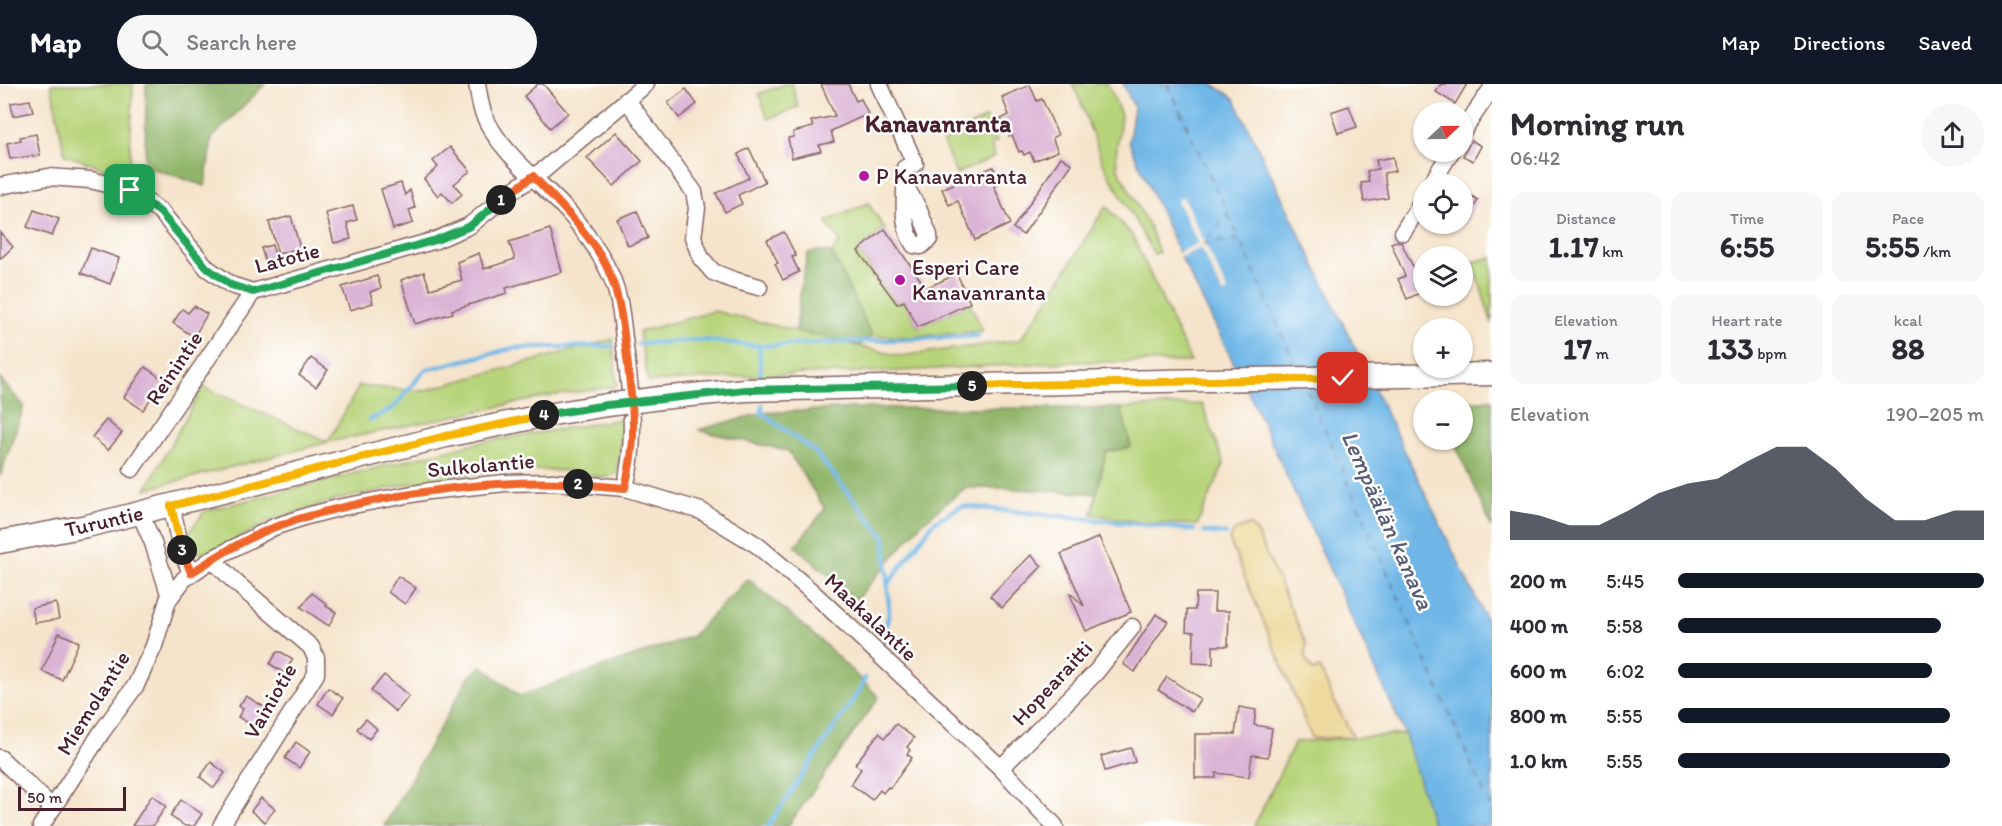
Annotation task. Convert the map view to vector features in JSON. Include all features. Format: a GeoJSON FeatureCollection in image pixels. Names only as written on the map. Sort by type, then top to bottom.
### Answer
{"type":"FeatureCollection","features":[{"type":"Feature","properties":{"kind":"main road","name":"Turuntie"},"geometry":{"type":"LineString","coordinates":[[0,542],[87,526],[446,436],[542,416],[660,398],[745,390],[1492,374]]}},
{"type":"Feature","properties":{"kind":"street"},"geometry":{"type":"LineString","coordinates":[[477,84],[484,115],[498,138],[570,214],[601,257],[611,277],[619,300],[630,386],[633,432],[631,464],[625,488]]}},
{"type":"Feature","properties":{"kind":"street","name":"Latotie"},"geometry":{"type":"LineString","coordinates":[[0,186],[48,177],[91,180],[130,190],[160,212],[207,268],[231,285],[253,292],[470,226],[545,169],[646,84]]}},
{"type":"Feature","properties":{"kind":"street"},"geometry":{"type":"LineString","coordinates":[[879,84],[915,164],[905,168],[907,189]]}},
{"type":"Feature","properties":{"kind":"street"},"geometry":{"type":"LineString","coordinates":[[1473,116],[1492,88]]}},
{"type":"Feature","properties":{"kind":"street"},"geometry":{"type":"LineString","coordinates":[[627,99],[694,192],[697,208],[693,237],[701,258],[713,272],[733,280],[759,286]]}},
{"type":"Feature","properties":{"kind":"street"},"geometry":{"type":"LineString","coordinates":[[1403,232],[1413,216]]}},
{"type":"Feature","properties":{"kind":"street","name":"Reinintie"},"geometry":{"type":"LineString","coordinates":[[132,469],[253,292]]}},
{"type":"Feature","properties":{"kind":"street","name":"Sulkolantie"},"geometry":{"type":"LineString","coordinates":[[191,573],[274,527],[342,507],[429,490],[505,483],[553,482],[625,488]]}},
{"type":"Feature","properties":{"kind":"street","name":"Maakalantie"},"geometry":{"type":"LineString","coordinates":[[625,488],[701,511],[757,544],[810,590],[1001,768],[1055,826]]}},
{"type":"Feature","properties":{"kind":"street"},"geometry":{"type":"LineString","coordinates":[[171,506],[181,549],[191,573]]}},
{"type":"Feature","properties":{"kind":"street"},"geometry":{"type":"LineString","coordinates":[[140,513],[153,543],[170,597]]}},
{"type":"Feature","properties":{"kind":"street","name":"Vainiotie"},"geometry":{"type":"LineString","coordinates":[[213,559],[235,582],[311,647],[316,658],[315,674],[220,826]]}},
{"type":"Feature","properties":{"kind":"street","name":"Miemolantie"},"geometry":{"type":"LineString","coordinates":[[41,826],[101,733],[136,685],[154,646],[170,597],[191,573]]}},
{"type":"Feature","properties":{"kind":"street","name":"Hopearaitti"},"geometry":{"type":"LineString","coordinates":[[1001,768],[1096,672],[1132,627]]}},
{"type":"Feature","properties":{"kind":"street"},"geometry":{"type":"LineString","coordinates":[[0,758],[53,808]]}},
{"type":"Feature","properties":{"kind":"green space"},"geometry":{"type":"Polygon","coordinates":[[[51,84],[133,84],[129,177],[65,155],[51,84]]]}},
{"type":"Feature","properties":{"kind":"green space"},"geometry":{"type":"Polygon","coordinates":[[[146,84],[265,84],[212,138],[205,186],[145,166],[146,84]]]}},
{"type":"Feature","properties":{"kind":"green space"},"geometry":{"type":"Polygon","coordinates":[[[785,84],[792,84],[798,107],[768,119],[759,94],[785,84]]]}},
{"type":"Feature","properties":{"kind":"green space"},"geometry":{"type":"Polygon","coordinates":[[[1072,84],[1108,84],[1121,115],[1116,155],[1118,169],[1151,230],[1159,253],[1154,254],[1103,164],[1072,84]]]}},
{"type":"Feature","properties":{"kind":"green space"},"geometry":{"type":"Polygon","coordinates":[[[986,117],[997,142],[991,144],[994,157],[956,174],[943,142],[986,117]]]}},
{"type":"Feature","properties":{"kind":"green space"},"geometry":{"type":"Polygon","coordinates":[[[868,203],[885,229],[858,251],[897,304],[904,301],[918,327],[970,303],[983,331],[910,337],[872,336],[853,304],[832,253],[840,241],[826,222],[868,203]]]}},
{"type":"Feature","properties":{"kind":"green space"},"geometry":{"type":"Polygon","coordinates":[[[1106,206],[1132,235],[1191,362],[1070,362],[648,382],[639,332],[714,311],[900,356],[1020,340],[1106,206]]]}},
{"type":"Feature","properties":{"kind":"green space"},"geometry":{"type":"Polygon","coordinates":[[[817,251],[832,253],[872,336],[859,346],[796,331],[801,285],[808,253],[817,251]]]}},
{"type":"Feature","properties":{"kind":"green space"},"geometry":{"type":"Polygon","coordinates":[[[1492,257],[1492,324],[1473,262],[1492,257]]]}},
{"type":"Feature","properties":{"kind":"green space"},"geometry":{"type":"Polygon","coordinates":[[[613,339],[617,386],[545,397],[329,442],[146,489],[203,387],[328,442],[359,386],[422,391],[613,339]]]}},
{"type":"Feature","properties":{"kind":"green space"},"geometry":{"type":"Polygon","coordinates":[[[0,379],[24,406],[0,477],[0,379]]]}},
{"type":"Feature","properties":{"kind":"green space"},"geometry":{"type":"Polygon","coordinates":[[[1492,400],[1492,528],[1457,450],[1473,450],[1473,401],[1492,400]]]}},
{"type":"Feature","properties":{"kind":"green space"},"geometry":{"type":"Polygon","coordinates":[[[1202,404],[1224,464],[1197,525],[1140,522],[1092,514],[1106,452],[1130,447],[1121,408],[1202,404]]]}},
{"type":"Feature","properties":{"kind":"green space"},"geometry":{"type":"Polygon","coordinates":[[[854,408],[1121,408],[1131,447],[1106,452],[1096,494],[965,488],[922,523],[856,600],[795,546],[825,509],[788,451],[698,430],[762,413],[854,408]]]}},
{"type":"Feature","properties":{"kind":"green space"},"geometry":{"type":"Polygon","coordinates":[[[623,419],[620,459],[616,474],[604,478],[571,471],[509,469],[467,474],[336,500],[269,521],[225,546],[200,554],[189,544],[188,533],[205,511],[476,443],[623,419]]]}},
{"type":"Feature","properties":{"kind":"green space"},"geometry":{"type":"Polygon","coordinates":[[[748,579],[820,640],[879,697],[788,826],[384,826],[469,677],[482,666],[519,696],[692,636],[748,579]]]}},
{"type":"Feature","properties":{"kind":"green space"},"geometry":{"type":"Polygon","coordinates":[[[1405,734],[1433,826],[1254,826],[1295,742],[1405,734]]]}},
{"type":"Feature","properties":{"kind":"sand"},"geometry":{"type":"Polygon","coordinates":[[[1249,525],[1256,531],[1306,644],[1305,658],[1313,671],[1320,668],[1353,737],[1312,738],[1229,539],[1236,530],[1249,525]]]}},
{"type":"Feature","properties":{"kind":"water","name":"Lempäälän kanava"},"geometry":{"type":"Polygon","coordinates":[[[1123,84],[1212,84],[1234,98],[1492,632],[1492,826],[1433,826],[1405,734],[1253,402],[1180,255],[1129,142],[1134,107],[1123,84]]]}},
{"type":"Feature","properties":{"kind":"pier"},"geometry":{"type":"Polygon","coordinates":[[[1183,197],[1228,292],[1223,294],[1201,248],[1178,258],[1176,254],[1198,243],[1177,200],[1183,197]]]}},
{"type":"Feature","properties":{"kind":"building"},"geometry":{"type":"Polygon","coordinates":[[[538,84],[543,84],[568,113],[550,128],[524,96],[538,84]]]}},
{"type":"Feature","properties":{"kind":"building"},"geometry":{"type":"Polygon","coordinates":[[[821,84],[848,84],[856,101],[861,99],[868,114],[831,131],[834,142],[819,145],[821,151],[792,158],[788,138],[794,137],[793,132],[813,127],[811,121],[835,116],[821,84]]]}},
{"type":"Feature","properties":{"kind":"building"},"geometry":{"type":"Polygon","coordinates":[[[1441,84],[1467,84],[1456,102],[1452,102],[1436,92],[1441,84]]]}},
{"type":"Feature","properties":{"kind":"building"},"geometry":{"type":"Polygon","coordinates":[[[1030,85],[1037,101],[1042,99],[1058,135],[1053,137],[1053,140],[1058,151],[1034,161],[1030,152],[1024,155],[1022,151],[1019,152],[1012,135],[1009,136],[1001,119],[1009,115],[1002,97],[1030,85]]]}},
{"type":"Feature","properties":{"kind":"building"},"geometry":{"type":"Polygon","coordinates":[[[686,89],[697,104],[679,118],[668,103],[686,89]]]}},
{"type":"Feature","properties":{"kind":"building"},"geometry":{"type":"Polygon","coordinates":[[[30,100],[33,112],[13,116],[11,103],[30,100]]]}},
{"type":"Feature","properties":{"kind":"building"},"geometry":{"type":"Polygon","coordinates":[[[1349,106],[1357,127],[1338,133],[1331,112],[1349,106]]]}},
{"type":"Feature","properties":{"kind":"building"},"geometry":{"type":"Polygon","coordinates":[[[616,132],[642,161],[614,186],[587,158],[616,132]]]}},
{"type":"Feature","properties":{"kind":"building"},"geometry":{"type":"Polygon","coordinates":[[[36,134],[40,155],[10,159],[7,143],[21,140],[20,137],[36,134]]]}},
{"type":"Feature","properties":{"kind":"building"},"geometry":{"type":"Polygon","coordinates":[[[1473,141],[1481,146],[1473,161],[1473,141]]]}},
{"type":"Feature","properties":{"kind":"building"},"geometry":{"type":"Polygon","coordinates":[[[450,147],[470,171],[454,184],[462,194],[452,203],[442,192],[438,196],[424,179],[438,167],[433,161],[450,147]]]}},
{"type":"Feature","properties":{"kind":"building"},"geometry":{"type":"Polygon","coordinates":[[[749,148],[765,182],[738,195],[742,204],[725,212],[716,193],[749,178],[738,154],[749,148]]]}},
{"type":"Feature","properties":{"kind":"building"},"geometry":{"type":"Polygon","coordinates":[[[1061,157],[1072,164],[1023,235],[1013,228],[1061,157]]]}},
{"type":"Feature","properties":{"kind":"building"},"geometry":{"type":"Polygon","coordinates":[[[1393,157],[1395,171],[1384,173],[1388,198],[1364,202],[1361,183],[1369,182],[1367,171],[1378,169],[1376,160],[1393,157]]]}},
{"type":"Feature","properties":{"kind":"building"},"geometry":{"type":"Polygon","coordinates":[[[993,167],[1000,183],[994,186],[1010,224],[975,240],[958,201],[949,205],[942,189],[993,167]]]}},
{"type":"Feature","properties":{"kind":"building"},"geometry":{"type":"Polygon","coordinates":[[[401,183],[405,195],[410,190],[415,208],[409,210],[413,223],[393,229],[381,189],[401,183]]]}},
{"type":"Feature","properties":{"kind":"building"},"geometry":{"type":"Polygon","coordinates":[[[1473,197],[1478,200],[1473,208],[1473,197]]]}},
{"type":"Feature","properties":{"kind":"building"},"geometry":{"type":"Polygon","coordinates":[[[353,206],[357,220],[347,223],[351,239],[334,243],[326,213],[353,206]]]}},
{"type":"Feature","properties":{"kind":"building"},"geometry":{"type":"Polygon","coordinates":[[[34,210],[59,219],[52,236],[27,227],[34,210]]]}},
{"type":"Feature","properties":{"kind":"building"},"geometry":{"type":"Polygon","coordinates":[[[637,211],[648,238],[628,246],[617,219],[637,211]]]}},
{"type":"Feature","properties":{"kind":"building"},"geometry":{"type":"Polygon","coordinates":[[[291,216],[300,248],[278,254],[269,222],[291,216]]]}},
{"type":"Feature","properties":{"kind":"building"},"geometry":{"type":"Polygon","coordinates":[[[550,229],[562,272],[506,288],[507,293],[415,324],[401,280],[424,272],[430,289],[462,280],[457,262],[479,253],[484,269],[515,259],[509,242],[550,229]]]}},
{"type":"Feature","properties":{"kind":"building","name":"Esperi Care Kanavanranta"},"geometry":{"type":"Polygon","coordinates":[[[885,229],[926,288],[957,274],[970,303],[918,327],[904,301],[897,304],[858,251],[885,229]]]}},
{"type":"Feature","properties":{"kind":"building"},"geometry":{"type":"Polygon","coordinates":[[[0,232],[13,247],[0,259],[0,232]]]}},
{"type":"Feature","properties":{"kind":"building"},"geometry":{"type":"Polygon","coordinates":[[[784,232],[796,256],[792,257],[799,272],[783,280],[767,240],[784,232]]]}},
{"type":"Feature","properties":{"kind":"building"},"geometry":{"type":"Polygon","coordinates":[[[1401,242],[1413,267],[1413,296],[1407,299],[1398,279],[1405,276],[1391,243],[1401,242]]]}},
{"type":"Feature","properties":{"kind":"building"},"geometry":{"type":"Polygon","coordinates":[[[272,245],[277,260],[266,264],[261,248],[272,245]]]}},
{"type":"Feature","properties":{"kind":"building"},"geometry":{"type":"Polygon","coordinates":[[[91,248],[119,258],[110,284],[81,273],[91,248]]]}},
{"type":"Feature","properties":{"kind":"building"},"geometry":{"type":"Polygon","coordinates":[[[377,276],[381,288],[370,292],[373,303],[350,310],[342,287],[377,276]]]}},
{"type":"Feature","properties":{"kind":"building"},"geometry":{"type":"Polygon","coordinates":[[[194,306],[207,314],[194,337],[173,323],[182,309],[188,313],[194,306]]]}},
{"type":"Feature","properties":{"kind":"building"},"geometry":{"type":"Polygon","coordinates":[[[311,358],[328,370],[316,387],[299,375],[311,358]]]}},
{"type":"Feature","properties":{"kind":"building"},"geometry":{"type":"Polygon","coordinates":[[[145,367],[164,380],[143,410],[124,397],[145,367]]]}},
{"type":"Feature","properties":{"kind":"building"},"geometry":{"type":"Polygon","coordinates":[[[106,420],[122,433],[108,450],[92,437],[106,420]]]}},
{"type":"Feature","properties":{"kind":"building"},"geometry":{"type":"Polygon","coordinates":[[[1099,537],[1131,612],[1086,631],[1069,592],[1084,606],[1061,554],[1099,537]]]}},
{"type":"Feature","properties":{"kind":"building"},"geometry":{"type":"Polygon","coordinates":[[[1031,555],[1042,566],[1002,608],[990,596],[1031,555]]]}},
{"type":"Feature","properties":{"kind":"building"},"geometry":{"type":"Polygon","coordinates":[[[398,576],[416,588],[405,604],[388,592],[398,576]]]}},
{"type":"Feature","properties":{"kind":"building"},"geometry":{"type":"Polygon","coordinates":[[[312,593],[336,612],[329,626],[301,607],[312,593]]]}},
{"type":"Feature","properties":{"kind":"building"},"geometry":{"type":"Polygon","coordinates":[[[1196,593],[1215,593],[1214,611],[1229,611],[1228,646],[1213,646],[1213,664],[1193,663],[1194,632],[1186,631],[1187,610],[1195,610],[1196,593]]]}},
{"type":"Feature","properties":{"kind":"building"},"geometry":{"type":"Polygon","coordinates":[[[56,603],[59,619],[35,623],[32,608],[56,603]]]}},
{"type":"Feature","properties":{"kind":"building"},"geometry":{"type":"Polygon","coordinates":[[[1156,614],[1168,621],[1135,672],[1123,664],[1156,614]]]}},
{"type":"Feature","properties":{"kind":"building"},"geometry":{"type":"Polygon","coordinates":[[[59,633],[79,642],[62,680],[42,671],[59,633]]]}},
{"type":"Feature","properties":{"kind":"building"},"geometry":{"type":"Polygon","coordinates":[[[277,652],[293,659],[284,673],[270,664],[277,652]]]}},
{"type":"Feature","properties":{"kind":"building"},"geometry":{"type":"Polygon","coordinates":[[[384,675],[409,696],[396,712],[371,691],[384,675]]]}},
{"type":"Feature","properties":{"kind":"building"},"geometry":{"type":"Polygon","coordinates":[[[1167,677],[1200,699],[1192,712],[1158,690],[1167,677]]]}},
{"type":"Feature","properties":{"kind":"building"},"geometry":{"type":"Polygon","coordinates":[[[328,688],[343,698],[333,714],[318,704],[328,688]]]}},
{"type":"Feature","properties":{"kind":"building"},"geometry":{"type":"Polygon","coordinates":[[[246,696],[266,708],[255,727],[238,717],[243,709],[239,706],[246,696]]]}},
{"type":"Feature","properties":{"kind":"building"},"geometry":{"type":"Polygon","coordinates":[[[1239,707],[1256,710],[1254,725],[1272,728],[1268,757],[1252,755],[1249,777],[1216,773],[1216,778],[1195,778],[1195,734],[1235,734],[1239,707]]]}},
{"type":"Feature","properties":{"kind":"building"},"geometry":{"type":"Polygon","coordinates":[[[366,719],[377,729],[369,739],[357,729],[366,719]]]}},
{"type":"Feature","properties":{"kind":"building"},"geometry":{"type":"Polygon","coordinates":[[[896,724],[914,738],[907,747],[910,750],[907,754],[912,758],[890,788],[888,787],[883,793],[880,790],[872,800],[851,784],[861,769],[855,764],[879,733],[885,738],[896,724]]]}},
{"type":"Feature","properties":{"kind":"building"},"geometry":{"type":"Polygon","coordinates":[[[296,742],[310,752],[299,768],[285,758],[296,742]]]}},
{"type":"Feature","properties":{"kind":"building"},"geometry":{"type":"Polygon","coordinates":[[[1131,748],[1135,762],[1105,771],[1101,756],[1131,748]]]}},
{"type":"Feature","properties":{"kind":"building"},"geometry":{"type":"Polygon","coordinates":[[[211,762],[225,773],[214,788],[200,777],[211,762]]]}},
{"type":"Feature","properties":{"kind":"building"},"geometry":{"type":"Polygon","coordinates":[[[152,795],[166,806],[153,826],[132,826],[152,795]]]}},
{"type":"Feature","properties":{"kind":"building"},"geometry":{"type":"Polygon","coordinates":[[[261,798],[275,809],[265,822],[251,811],[261,798]]]}},
{"type":"Feature","properties":{"kind":"building"},"geometry":{"type":"Polygon","coordinates":[[[181,800],[202,814],[194,826],[185,826],[170,816],[181,800]]]}},
{"type":"Feature","properties":{"kind":"waterway"},"geometry":{"type":"LineString","coordinates":[[761,376],[759,346],[978,336]]}},
{"type":"Feature","properties":{"kind":"waterway"},"geometry":{"type":"LineString","coordinates":[[638,344],[702,340],[759,346]]}},
{"type":"Feature","properties":{"kind":"waterway"},"geometry":{"type":"LineString","coordinates":[[370,420],[393,408],[425,370],[514,348],[613,346]]}},
{"type":"Feature","properties":{"kind":"waterway"},"geometry":{"type":"LineString","coordinates":[[762,405],[762,413],[815,452],[885,538],[889,611],[883,643]]}},
{"type":"Feature","properties":{"kind":"waterway"},"geometry":{"type":"LineString","coordinates":[[888,584],[934,522],[962,506],[1194,530]]}},
{"type":"Feature","properties":{"kind":"waterway"},"geometry":{"type":"LineString","coordinates":[[1204,532],[1226,534]]}},
{"type":"Feature","properties":{"kind":"waterway"},"geometry":{"type":"LineString","coordinates":[[768,826],[859,691],[865,678]]}},
{"type":"Feature","properties":{"kind":"ferry route"},"geometry":{"type":"LineString","coordinates":[[1167,84],[1228,214],[1203,244]]}},
{"type":"Feature","properties":{"kind":"ferry route"},"geometry":{"type":"LineString","coordinates":[[1168,84],[1188,126]]}},
{"type":"Feature","properties":{"kind":"ferry route"},"geometry":{"type":"LineString","coordinates":[[1228,215],[1239,238]]}},
{"type":"Feature","properties":{"kind":"ferry route"},"geometry":{"type":"LineString","coordinates":[[1203,244],[1240,239],[1297,368]]}},
{"type":"Feature","properties":{"kind":"ferry route"},"geometry":{"type":"LineString","coordinates":[[1307,389],[1492,811]]}},
{"type":"Feature","properties":{"kind":"place","name":"P Kanavanranta"},"geometry":{"type":"Point","coordinates":[864,176]}},
{"type":"Feature","properties":{"kind":"place","name":"Esperi Care Kanavanranta"},"geometry":{"type":"Point","coordinates":[900,280]}},
{"type":"Feature","properties":{"kind":"district","name":"Kanavanranta"},"geometry":{"type":"Point","coordinates":[938,123]}},
{"type":"Feature","properties":{"kind":"route"},"geometry":{"type":"LineString","coordinates":[[130,190],[160,212],[207,268],[231,285],[253,292],[436,240],[470,226],[533,176],[570,214],[586,235],[601,257],[619,300],[630,386],[633,432],[631,464],[625,488],[553,482],[505,483],[429,490],[342,507],[274,527],[191,573],[181,549],[171,506],[446,436],[542,416],[607,405],[660,398],[745,390],[1343,378]]}}]}
